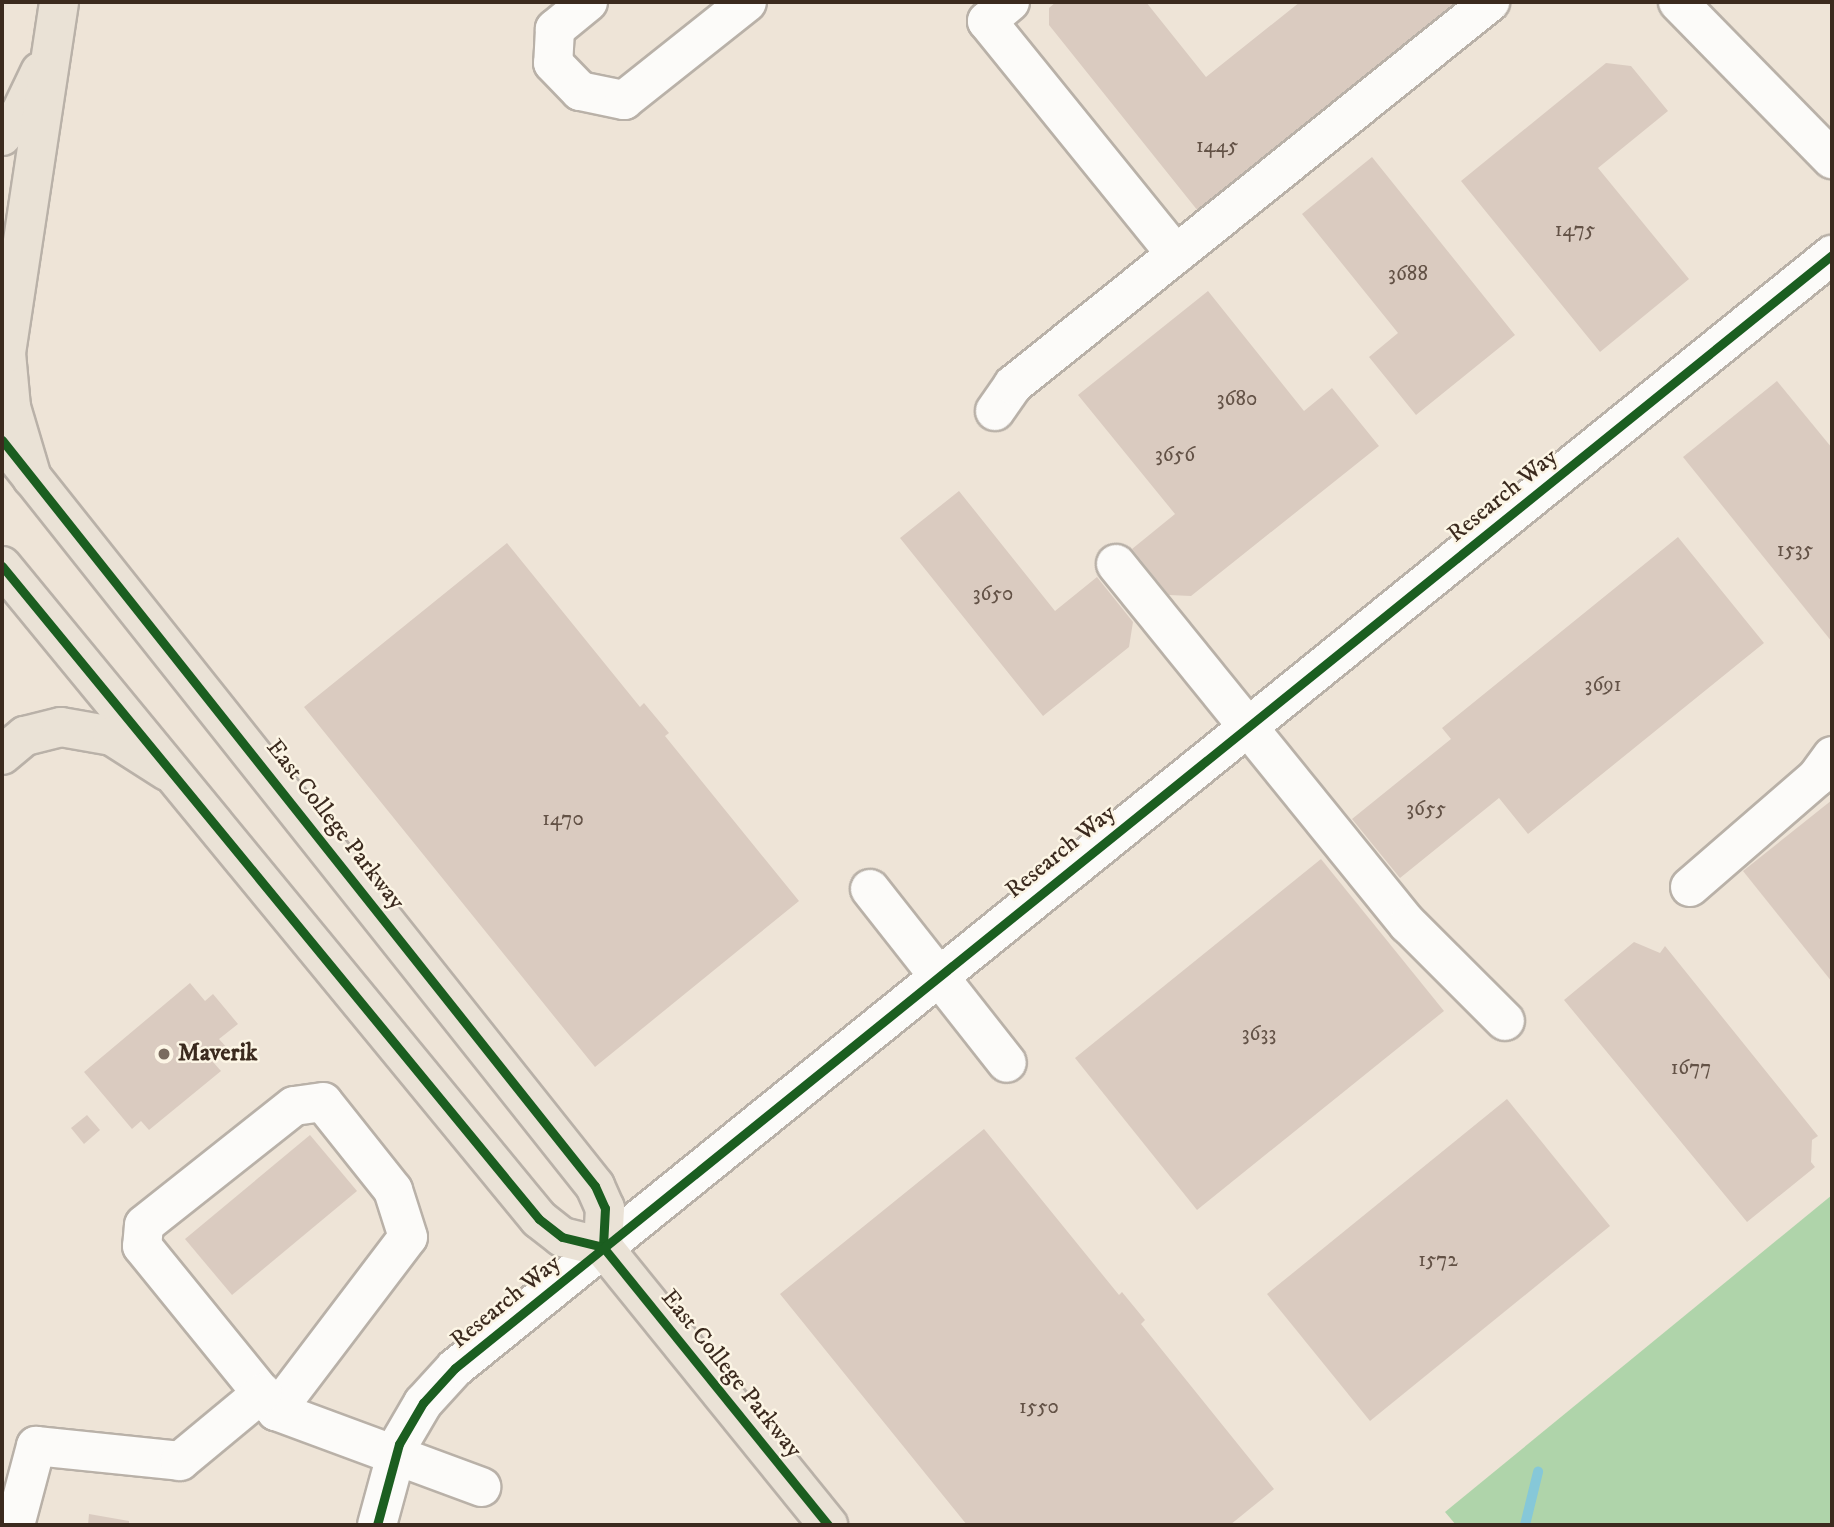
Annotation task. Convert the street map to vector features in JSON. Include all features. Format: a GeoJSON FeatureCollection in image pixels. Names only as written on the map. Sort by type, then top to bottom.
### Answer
{"type":"FeatureCollection","features":[{"type":"Feature","properties":{"kind":"main road"},"geometry":{"type":"LineString","coordinates":[[32,478],[11,407],[6,353],[35,182],[50,44],[59,2]]}},
{"type":"Feature","properties":{"kind":"main road"},"geometry":{"type":"LineString","coordinates":[[2,136],[32,92],[50,44]]}},
{"type":"Feature","properties":{"kind":"main road","name":"East College Parkway"},"geometry":{"type":"LineString","coordinates":[[2,440],[595,1186],[605,1208],[603,1247],[828,1525]]}},
{"type":"Feature","properties":{"kind":"main road"},"geometry":{"type":"LineString","coordinates":[[2,566],[167,771],[539,1219],[562,1237],[603,1247]]}},
{"type":"Feature","properties":{"kind":"main road"},"geometry":{"type":"LineString","coordinates":[[2,755],[25,736],[61,727],[113,736],[167,771]]}},
{"type":"Feature","properties":{"kind":"street"},"geometry":{"type":"LineString","coordinates":[[588,2],[555,29],[553,63],[580,91],[624,100],[747,2]]}},
{"type":"Feature","properties":{"kind":"street"},"geometry":{"type":"LineString","coordinates":[[1010,2],[987,20],[1176,254]]}},
{"type":"Feature","properties":{"kind":"street"},"geometry":{"type":"LineString","coordinates":[[995,411],[1013,385],[1490,2]]}},
{"type":"Feature","properties":{"kind":"street"},"geometry":{"type":"LineString","coordinates":[[1699,9],[1832,159]]}},
{"type":"Feature","properties":{"kind":"street","name":"Research Way"},"geometry":{"type":"LineString","coordinates":[[377,1525],[395,1454],[416,1412],[443,1379],[1832,255]]}},
{"type":"Feature","properties":{"kind":"street"},"geometry":{"type":"LineString","coordinates":[[1116,564],[1408,924],[1505,1020]]}},
{"type":"Feature","properties":{"kind":"street"},"geometry":{"type":"LineString","coordinates":[[1690,887],[1817,777],[1832,756]]}},
{"type":"Feature","properties":{"kind":"street"},"geometry":{"type":"LineString","coordinates":[[870,889],[1007,1063]]}},
{"type":"Feature","properties":{"kind":"street"},"geometry":{"type":"LineString","coordinates":[[15,1525],[36,1446],[180,1461],[269,1402],[408,1237],[393,1190],[323,1102],[294,1106],[144,1225],[142,1246],[269,1402],[481,1487]]}},
{"type":"Feature","properties":{"kind":"green space"},"geometry":{"type":"Polygon","coordinates":[[[1832,1195],[1832,1525],[1456,1525],[1445,1512],[1832,1195]]]}},
{"type":"Feature","properties":{"kind":"building"},"geometry":{"type":"Polygon","coordinates":[[[1056,2],[1146,2],[1206,77],[1300,2],[1468,2],[1202,216],[1049,25],[1049,8],[1056,2]]]}},
{"type":"Feature","properties":{"kind":"building"},"geometry":{"type":"Polygon","coordinates":[[[1606,63],[1631,66],[1668,111],[1598,168],[1689,279],[1600,352],[1461,181],[1606,63]]]}},
{"type":"Feature","properties":{"kind":"building"},"geometry":{"type":"Polygon","coordinates":[[[1372,157],[1515,335],[1416,415],[1369,357],[1398,333],[1302,214],[1372,157]]]}},
{"type":"Feature","properties":{"kind":"building"},"geometry":{"type":"Polygon","coordinates":[[[1208,291],[1304,411],[1332,388],[1379,446],[1191,596],[1169,595],[1132,549],[1175,514],[1078,395],[1208,291]]]}},
{"type":"Feature","properties":{"kind":"building"},"geometry":{"type":"Polygon","coordinates":[[[1777,381],[1832,448],[1832,642],[1683,457],[1777,381]]]}},
{"type":"Feature","properties":{"kind":"building"},"geometry":{"type":"Polygon","coordinates":[[[959,491],[1055,611],[1097,577],[1133,622],[1129,647],[1043,716],[900,538],[959,491]]]}},
{"type":"Feature","properties":{"kind":"building"},"geometry":{"type":"Polygon","coordinates":[[[1678,537],[1764,643],[1528,834],[1499,798],[1400,878],[1352,819],[1451,739],[1442,728],[1678,537]]]}},
{"type":"Feature","properties":{"kind":"building"},"geometry":{"type":"Polygon","coordinates":[[[507,543],[640,707],[644,703],[669,733],[665,736],[799,901],[595,1067],[304,707],[507,543]]]}},
{"type":"Feature","properties":{"kind":"building"},"geometry":{"type":"Polygon","coordinates":[[[1832,800],[1832,982],[1743,871],[1832,800]]]}},
{"type":"Feature","properties":{"kind":"building"},"geometry":{"type":"Polygon","coordinates":[[[1321,859],[1444,1011],[1197,1210],[1075,1058],[1321,859]]]}},
{"type":"Feature","properties":{"kind":"building"},"geometry":{"type":"Polygon","coordinates":[[[1634,942],[1660,953],[1665,946],[1818,1136],[1812,1140],[1811,1162],[1815,1167],[1747,1222],[1564,1000],[1634,942]]]}},
{"type":"Feature","properties":{"kind":"building","name":"Maverik"},"geometry":{"type":"Polygon","coordinates":[[[190,983],[205,1001],[213,994],[238,1024],[219,1039],[228,1049],[213,1062],[221,1071],[149,1130],[141,1121],[132,1129],[84,1072],[190,983]]]}},
{"type":"Feature","properties":{"kind":"building"},"geometry":{"type":"Polygon","coordinates":[[[1507,1099],[1610,1226],[1370,1421],[1267,1294],[1507,1099]]]}},
{"type":"Feature","properties":{"kind":"building"},"geometry":{"type":"Polygon","coordinates":[[[87,1115],[100,1130],[84,1144],[71,1128],[87,1115]]]}},
{"type":"Feature","properties":{"kind":"building"},"geometry":{"type":"Polygon","coordinates":[[[984,1129],[1119,1295],[1122,1292],[1145,1320],[1141,1324],[1274,1489],[1230,1525],[967,1525],[780,1294],[984,1129]]]}},
{"type":"Feature","properties":{"kind":"building"},"geometry":{"type":"Polygon","coordinates":[[[310,1135],[357,1191],[232,1295],[185,1239],[310,1135]]]}},
{"type":"Feature","properties":{"kind":"building"},"geometry":{"type":"Polygon","coordinates":[[[89,1514],[129,1521],[129,1525],[88,1525],[89,1514]]]}},
{"type":"Feature","properties":{"kind":"waterway"},"geometry":{"type":"LineString","coordinates":[[1525,1525],[1538,1472]]}},
{"type":"Feature","properties":{"kind":"cycle path"},"geometry":{"type":"LineString","coordinates":[[377,1525],[399,1444],[423,1403],[455,1368],[1832,255]]}},
{"type":"Feature","properties":{"kind":"cycle path"},"geometry":{"type":"LineString","coordinates":[[2,440],[595,1186],[605,1208],[603,1247]]}},
{"type":"Feature","properties":{"kind":"cycle path"},"geometry":{"type":"LineString","coordinates":[[2,566],[539,1219],[562,1237],[603,1247],[828,1525]]}},
{"type":"Feature","properties":{"kind":"place","name":"Maverik"},"geometry":{"type":"Point","coordinates":[164,1054]}}]}
